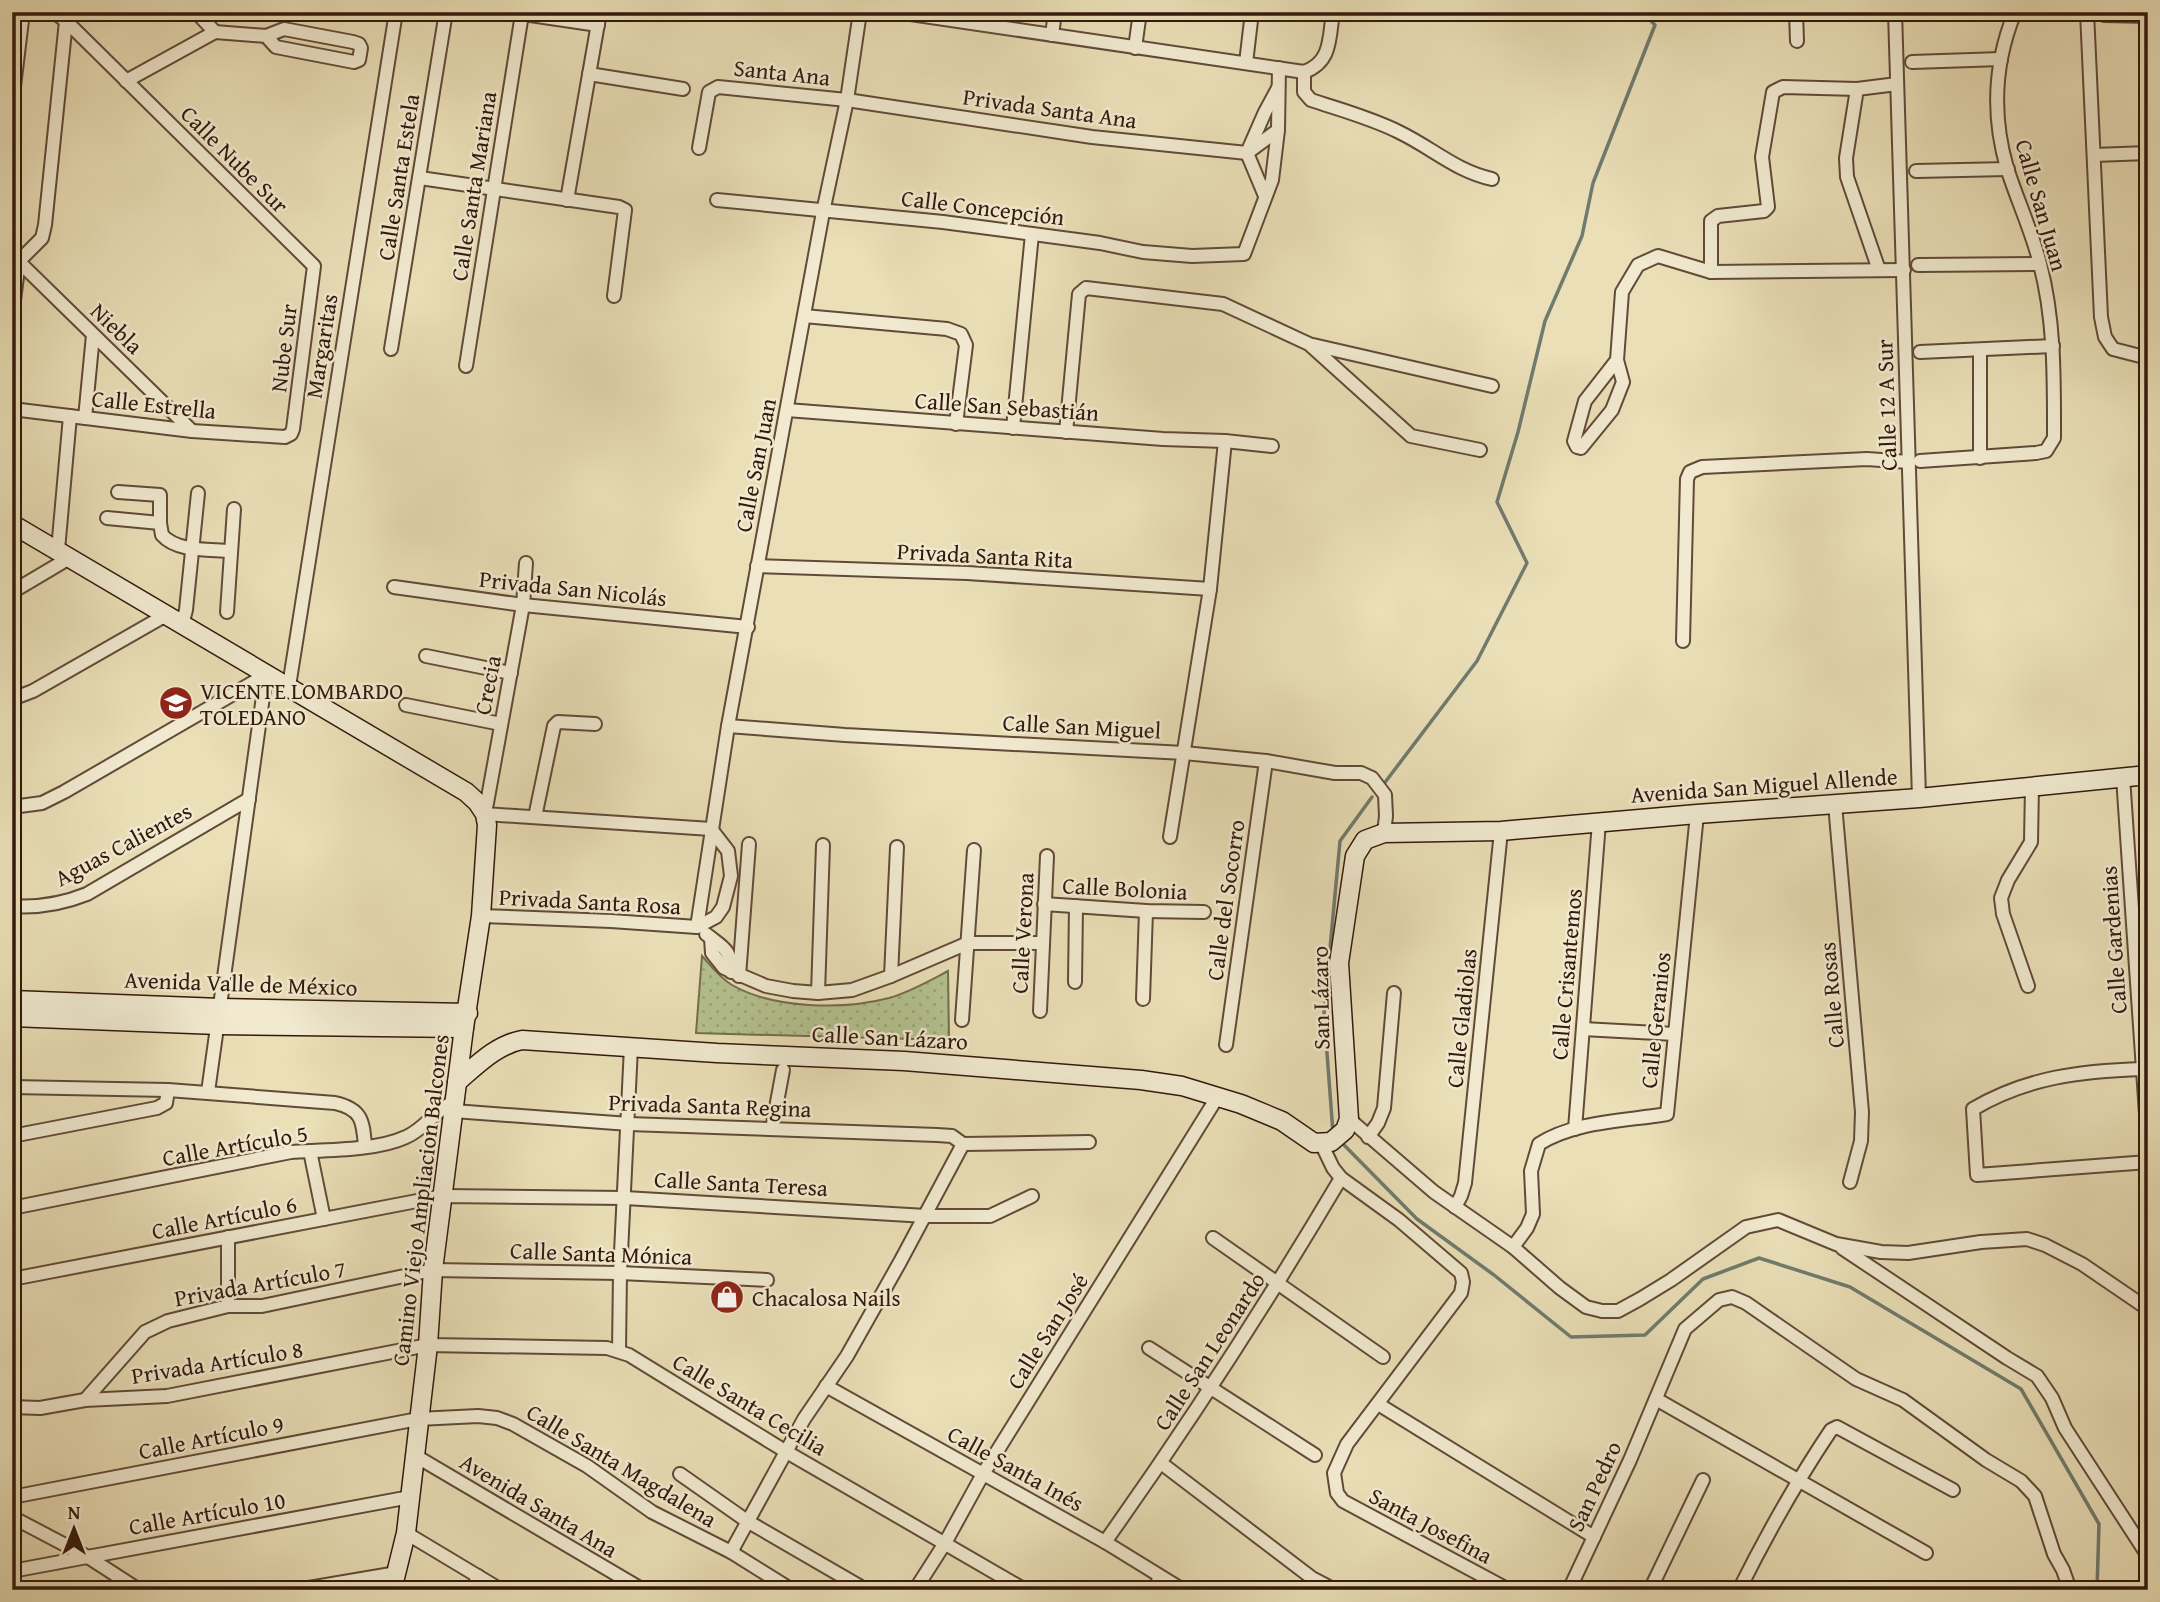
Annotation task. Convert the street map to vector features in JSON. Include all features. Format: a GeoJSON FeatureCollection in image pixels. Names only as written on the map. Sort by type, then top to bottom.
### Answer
{"type":"FeatureCollection","features":[{"type":"Feature","properties":{"kind":"main road"},"geometry":{"type":"LineString","coordinates":[[12,524],[466,792],[485,814]]}},
{"type":"Feature","properties":{"kind":"main road","name":"Avenida San Miguel Allende"},"geometry":{"type":"LineString","coordinates":[[1384,832],[1501,831],[1919,797],[2148,775]]}},
{"type":"Feature","properties":{"kind":"main road","name":"Camino Viejo Ampliacion Balcones"},"geometry":{"type":"LineString","coordinates":[[394,1581],[410,1497],[428,1345],[433,1270],[481,916],[487,835],[485,814]]}},
{"type":"Feature","properties":{"kind":"main road","name":"San Lázaro"},"geometry":{"type":"LineString","coordinates":[[1336,1135],[1339,963],[1355,856],[1365,840],[1384,832]]}},
{"type":"Feature","properties":{"kind":"main road","name":"Avenida Valle de México"},"geometry":{"type":"LineString","coordinates":[[12,1000],[220,1016]]}},
{"type":"Feature","properties":{"kind":"main road","name":"Avenida Valle de México"},"geometry":{"type":"LineString","coordinates":[[12,1017],[220,1016],[466,1021]]}},
{"type":"Feature","properties":{"kind":"main road","name":"Calle San Lázaro"},"geometry":{"type":"LineString","coordinates":[[457,1082],[509,1042],[545,1041],[904,1061],[1141,1080],[1182,1086],[1241,1104],[1282,1121],[1307,1140],[1336,1135]]}},
{"type":"Feature","properties":{"kind":"street"},"geometry":{"type":"LineString","coordinates":[[12,103],[23,12]]}},
{"type":"Feature","properties":{"kind":"street","name":"Calle Nube Sur"},"geometry":{"type":"LineString","coordinates":[[54,12],[314,267]]}},
{"type":"Feature","properties":{"kind":"street"},"geometry":{"type":"LineString","coordinates":[[196,12],[215,32]]}},
{"type":"Feature","properties":{"kind":"street","name":"Margaritas"},"geometry":{"type":"LineString","coordinates":[[289,686],[396,12]]}},
{"type":"Feature","properties":{"kind":"street","name":"Calle Santa Estela"},"geometry":{"type":"LineString","coordinates":[[391,349],[446,12]]}},
{"type":"Feature","properties":{"kind":"street","name":"Calle San Juan"},"geometry":{"type":"LineString","coordinates":[[697,928],[728,726],[823,212],[847,100],[860,12]]}},
{"type":"Feature","properties":{"kind":"street"},"geometry":{"type":"LineString","coordinates":[[897,12],[980,18],[1052,35],[1304,72],[1321,64],[1325,58],[1333,12]]}},
{"type":"Feature","properties":{"kind":"street"},"geometry":{"type":"LineString","coordinates":[[1052,35],[1055,12]]}},
{"type":"Feature","properties":{"kind":"street"},"geometry":{"type":"LineString","coordinates":[[1135,48],[1140,12]]}},
{"type":"Feature","properties":{"kind":"street"},"geometry":{"type":"LineString","coordinates":[[1246,63],[1252,12]]}},
{"type":"Feature","properties":{"kind":"street"},"geometry":{"type":"LineString","coordinates":[[1796,12],[1797,41]]}},
{"type":"Feature","properties":{"kind":"street","name":"Calle 12 A Sur"},"geometry":{"type":"LineString","coordinates":[[1895,12],[1904,270],[1915,461],[1919,797]]}},
{"type":"Feature","properties":{"kind":"street","name":"Calle San Juan"},"geometry":{"type":"LineString","coordinates":[[1980,458],[2046,451],[2054,438],[2053,346],[2040,264],[2008,169],[1996,111],[2001,59],[2015,12]]}},
{"type":"Feature","properties":{"kind":"street"},"geometry":{"type":"LineString","coordinates":[[2087,12],[2101,317],[2105,337],[2113,349],[2148,358]]}},
{"type":"Feature","properties":{"kind":"street"},"geometry":{"type":"LineString","coordinates":[[516,13],[599,19],[567,200]]}},
{"type":"Feature","properties":{"kind":"street","name":"Calle Santa Mariana"},"geometry":{"type":"LineString","coordinates":[[466,366],[494,189],[516,13]]}},
{"type":"Feature","properties":{"kind":"street"},"geometry":{"type":"LineString","coordinates":[[2104,15],[2148,16]]}},
{"type":"Feature","properties":{"kind":"street"},"geometry":{"type":"LineString","coordinates":[[12,316],[15,258],[42,238],[45,226],[66,21]]}},
{"type":"Feature","properties":{"kind":"street"},"geometry":{"type":"LineString","coordinates":[[126,81],[215,32],[265,36],[284,29],[353,42],[361,48],[359,60],[354,62],[276,47],[265,36]]}},
{"type":"Feature","properties":{"kind":"street"},"geometry":{"type":"LineString","coordinates":[[1912,62],[2001,59]]}},
{"type":"Feature","properties":{"kind":"street"},"geometry":{"type":"LineString","coordinates":[[1265,196],[1272,180],[1278,130],[1279,68]]}},
{"type":"Feature","properties":{"kind":"street"},"geometry":{"type":"LineString","coordinates":[[1304,72],[1304,92],[1311,100],[1396,131],[1455,166],[1471,174],[1492,179]]}},
{"type":"Feature","properties":{"kind":"street"},"geometry":{"type":"LineString","coordinates":[[589,74],[683,89]]}},
{"type":"Feature","properties":{"kind":"street"},"geometry":{"type":"LineString","coordinates":[[1711,272],[1711,221],[1718,216],[1764,211],[1768,206],[1762,157],[1773,92],[1783,87],[1857,89],[1897,84]]}},
{"type":"Feature","properties":{"kind":"street"},"geometry":{"type":"LineString","coordinates":[[1265,196],[1247,153],[1280,85]]}},
{"type":"Feature","properties":{"kind":"street","name":"Santa Ana"},"geometry":{"type":"LineString","coordinates":[[699,148],[709,92],[713,88],[847,100]]}},
{"type":"Feature","properties":{"kind":"street"},"geometry":{"type":"LineString","coordinates":[[1857,89],[1846,158],[1847,177],[1879,270]]}},
{"type":"Feature","properties":{"kind":"street","name":"Privada Santa Ana"},"geometry":{"type":"LineString","coordinates":[[847,100],[1092,137],[1247,153]]}},
{"type":"Feature","properties":{"kind":"street"},"geometry":{"type":"LineString","coordinates":[[1247,153],[1278,130]]}},
{"type":"Feature","properties":{"kind":"street"},"geometry":{"type":"LineString","coordinates":[[2094,155],[2148,153]]}},
{"type":"Feature","properties":{"kind":"street"},"geometry":{"type":"LineString","coordinates":[[1916,171],[2008,169]]}},
{"type":"Feature","properties":{"kind":"street"},"geometry":{"type":"LineString","coordinates":[[420,178],[625,210],[614,296]]}},
{"type":"Feature","properties":{"kind":"street","name":"Calle Concepción"},"geometry":{"type":"LineString","coordinates":[[716,200],[943,222],[1100,243],[1143,252],[1192,256],[1244,254],[1265,196]]}},
{"type":"Feature","properties":{"kind":"street"},"geometry":{"type":"LineString","coordinates":[[1013,428],[1032,234]]}},
{"type":"Feature","properties":{"kind":"street"},"geometry":{"type":"LineString","coordinates":[[1618,360],[1585,401],[1574,441],[1577,447],[1581,448],[1612,410],[1623,382],[1618,360],[1622,292],[1638,265],[1658,256],[1711,272],[1904,270]]}},
{"type":"Feature","properties":{"kind":"street","name":"Niebla"},"geometry":{"type":"LineString","coordinates":[[15,258],[192,431]]}},
{"type":"Feature","properties":{"kind":"street"},"geometry":{"type":"LineString","coordinates":[[1918,265],[2040,264]]}},
{"type":"Feature","properties":{"kind":"street","name":"Nube Sur"},"geometry":{"type":"LineString","coordinates":[[291,434],[314,267]]}},
{"type":"Feature","properties":{"kind":"street"},"geometry":{"type":"LineString","coordinates":[[1066,432],[1079,294],[1086,288],[1223,304],[1309,344],[1492,386]]}},
{"type":"Feature","properties":{"kind":"street"},"geometry":{"type":"LineString","coordinates":[[804,316],[947,329],[961,334],[967,345],[956,424]]}},
{"type":"Feature","properties":{"kind":"street"},"geometry":{"type":"LineString","coordinates":[[85,418],[93,335]]}},
{"type":"Feature","properties":{"kind":"street"},"geometry":{"type":"LineString","coordinates":[[1309,344],[1411,436],[1480,450]]}},
{"type":"Feature","properties":{"kind":"street"},"geometry":{"type":"LineString","coordinates":[[1920,352],[2053,346]]}},
{"type":"Feature","properties":{"kind":"street"},"geometry":{"type":"LineString","coordinates":[[1683,641],[1687,479],[1690,472],[1702,467],[1980,458],[1980,350]]}},
{"type":"Feature","properties":{"kind":"street","name":"Calle Estrella"},"geometry":{"type":"LineString","coordinates":[[12,409],[192,431],[285,437],[291,434]]}},
{"type":"Feature","properties":{"kind":"street","name":"Calle San Sebastián"},"geometry":{"type":"LineString","coordinates":[[787,410],[1272,446]]}},
{"type":"Feature","properties":{"kind":"street"},"geometry":{"type":"LineString","coordinates":[[12,592],[64,554],[70,416]]}},
{"type":"Feature","properties":{"kind":"street"},"geometry":{"type":"LineString","coordinates":[[1170,837],[1210,589],[1225,441]]}},
{"type":"Feature","properties":{"kind":"street"},"geometry":{"type":"LineString","coordinates":[[118,492],[160,495],[160,523],[162,535],[167,541],[191,548],[230,551]]}},
{"type":"Feature","properties":{"kind":"street"},"geometry":{"type":"LineString","coordinates":[[182,625],[186,610],[198,493]]}},
{"type":"Feature","properties":{"kind":"street"},"geometry":{"type":"LineString","coordinates":[[227,612],[234,509]]}},
{"type":"Feature","properties":{"kind":"street"},"geometry":{"type":"LineString","coordinates":[[107,518],[160,523]]}},
{"type":"Feature","properties":{"kind":"street","name":"Crecia"},"geometry":{"type":"LineString","coordinates":[[485,814],[523,605],[526,562]]}},
{"type":"Feature","properties":{"kind":"street","name":"Privada Santa Rita"},"geometry":{"type":"LineString","coordinates":[[757,566],[967,573],[1210,589]]}},
{"type":"Feature","properties":{"kind":"street","name":"Privada San Nicolás"},"geometry":{"type":"LineString","coordinates":[[394,587],[523,605],[748,628]]}},
{"type":"Feature","properties":{"kind":"street"},"geometry":{"type":"LineString","coordinates":[[12,699],[33,691],[166,615]]}},
{"type":"Feature","properties":{"kind":"street"},"geometry":{"type":"LineString","coordinates":[[426,656],[511,673]]}},
{"type":"Feature","properties":{"kind":"street"},"geometry":{"type":"LineString","coordinates":[[208,1092],[266,675]]}},
{"type":"Feature","properties":{"kind":"street"},"geometry":{"type":"LineString","coordinates":[[12,807],[42,803],[64,792],[266,675]]}},
{"type":"Feature","properties":{"kind":"street"},"geometry":{"type":"LineString","coordinates":[[406,705],[501,724]]}},
{"type":"Feature","properties":{"kind":"street"},"geometry":{"type":"LineString","coordinates":[[535,817],[554,726],[558,722],[595,724]]}},
{"type":"Feature","properties":{"kind":"street","name":"Calle San Miguel"},"geometry":{"type":"LineString","coordinates":[[728,726],[845,735],[1184,752],[1266,761],[1335,773],[1361,773],[1373,778],[1385,795],[1384,832]]}},
{"type":"Feature","properties":{"kind":"street","name":"Calle del Socorro"},"geometry":{"type":"LineString","coordinates":[[1226,1045],[1266,761]]}},
{"type":"Feature","properties":{"kind":"street","name":"Calle Gardenias"},"geometry":{"type":"LineString","coordinates":[[2123,777],[2142,971],[2143,1069],[2148,1143]]}},
{"type":"Feature","properties":{"kind":"street"},"geometry":{"type":"LineString","coordinates":[[2028,986],[2003,914],[2001,898],[2008,880],[2031,842],[2032,786]]}},
{"type":"Feature","properties":{"kind":"street","name":"Aguas Calientes"},"geometry":{"type":"LineString","coordinates":[[12,906],[63,903],[87,894],[249,799]]}},
{"type":"Feature","properties":{"kind":"street","name":"Calle Rosas"},"geometry":{"type":"LineString","coordinates":[[1835,804],[1862,1112],[1861,1141],[1850,1182]]}},
{"type":"Feature","properties":{"kind":"street"},"geometry":{"type":"LineString","coordinates":[[485,814],[711,829],[728,851],[731,876],[723,907],[716,917],[697,928],[722,946],[732,959],[735,974]]}},
{"type":"Feature","properties":{"kind":"street","name":"Calle Geranios"},"geometry":{"type":"LineString","coordinates":[[1513,1247],[1527,1228],[1533,1214],[1531,1171],[1539,1143],[1575,1129],[1667,1114],[1697,814]]}},
{"type":"Feature","properties":{"kind":"street","name":"Calle Crisantemos"},"geometry":{"type":"LineString","coordinates":[[1575,1129],[1599,822]]}},
{"type":"Feature","properties":{"kind":"street","name":"Calle Gladiolas"},"geometry":{"type":"LineString","coordinates":[[1455,1207],[1465,1183],[1501,831]]}},
{"type":"Feature","properties":{"kind":"street"},"geometry":{"type":"LineString","coordinates":[[735,974],[749,844]]}},
{"type":"Feature","properties":{"kind":"street"},"geometry":{"type":"LineString","coordinates":[[818,993],[823,845]]}},
{"type":"Feature","properties":{"kind":"street"},"geometry":{"type":"LineString","coordinates":[[891,976],[897,847]]}},
{"type":"Feature","properties":{"kind":"street"},"geometry":{"type":"LineString","coordinates":[[962,1020],[974,850]]}},
{"type":"Feature","properties":{"kind":"street","name":"Calle Verona"},"geometry":{"type":"LineString","coordinates":[[1040,1011],[1047,856]]}},
{"type":"Feature","properties":{"kind":"street","name":"Calle Bolonia"},"geometry":{"type":"LineString","coordinates":[[1044,904],[1203,912]]}},
{"type":"Feature","properties":{"kind":"street"},"geometry":{"type":"LineString","coordinates":[[1075,982],[1076,906]]}},
{"type":"Feature","properties":{"kind":"street"},"geometry":{"type":"LineString","coordinates":[[1143,999],[1146,911]]}},
{"type":"Feature","properties":{"kind":"street","name":"Privada Santa Rosa"},"geometry":{"type":"LineString","coordinates":[[481,916],[611,921],[697,928]]}},
{"type":"Feature","properties":{"kind":"street"},"geometry":{"type":"LineString","coordinates":[[735,974],[766,986],[818,993],[852,990],[968,943],[1043,943]]}},
{"type":"Feature","properties":{"kind":"street"},"geometry":{"type":"LineString","coordinates":[[1368,1137],[1384,1108],[1394,993]]}},
{"type":"Feature","properties":{"kind":"street"},"geometry":{"type":"LineString","coordinates":[[1583,1029],[1675,1034]]}},
{"type":"Feature","properties":{"kind":"street"},"geometry":{"type":"LineString","coordinates":[[619,1350],[631,1047]]}},
{"type":"Feature","properties":{"kind":"street"},"geometry":{"type":"LineString","coordinates":[[2143,1069],[2076,1073],[2048,1078],[1998,1094],[1973,1109],[1977,1175],[2148,1161]]}},
{"type":"Feature","properties":{"kind":"street"},"geometry":{"type":"LineString","coordinates":[[772,1129],[783,1070]]}},
{"type":"Feature","properties":{"kind":"street"},"geometry":{"type":"LineString","coordinates":[[12,1087],[208,1092],[346,1105],[353,1109],[364,1123],[365,1146]]}},
{"type":"Feature","properties":{"kind":"street"},"geometry":{"type":"LineString","coordinates":[[12,1136],[157,1108],[166,1103],[168,1090]]}},
{"type":"Feature","properties":{"kind":"street","name":"Calle San José"},"geometry":{"type":"LineString","coordinates":[[915,1590],[945,1543],[983,1474],[1218,1097]]}},
{"type":"Feature","properties":{"kind":"street","name":"Privada Santa Regina"},"geometry":{"type":"LineString","coordinates":[[454,1106],[629,1124],[952,1136],[963,1144],[1089,1142]]}},
{"type":"Feature","properties":{"kind":"street","name":"Calle Artículo 5"},"geometry":{"type":"LineString","coordinates":[[12,1208],[291,1153],[391,1142],[408,1137],[454,1106]]}},
{"type":"Feature","properties":{"kind":"street"},"geometry":{"type":"LineString","coordinates":[[1594,1536],[1378,1404],[1461,1293],[1463,1282],[1461,1273],[1419,1236],[1341,1178],[1333,1168],[1336,1135],[1368,1137],[1434,1192],[1513,1247],[1560,1288],[1586,1307],[1602,1311],[1618,1311],[1640,1299],[1746,1227],[1760,1222],[1787,1222],[1836,1244],[2037,1376],[2052,1398],[2065,1428],[2148,1556]]}},
{"type":"Feature","properties":{"kind":"street"},"geometry":{"type":"LineString","coordinates":[[731,1552],[785,1451],[847,1356],[926,1216],[963,1144]]}},
{"type":"Feature","properties":{"kind":"street"},"geometry":{"type":"LineString","coordinates":[[310,1151],[324,1219]]}},
{"type":"Feature","properties":{"kind":"street","name":"Calle San Leonardo"},"geometry":{"type":"LineString","coordinates":[[1105,1542],[1212,1387],[1278,1285],[1341,1178]]}},
{"type":"Feature","properties":{"kind":"street","name":"Calle Santa Teresa"},"geometry":{"type":"LineString","coordinates":[[443,1196],[625,1198],[926,1216],[990,1216],[1032,1196]]}},
{"type":"Feature","properties":{"kind":"street","name":"Calle Artículo 6"},"geometry":{"type":"LineString","coordinates":[[12,1279],[443,1196]]}},
{"type":"Feature","properties":{"kind":"street"},"geometry":{"type":"LineString","coordinates":[[228,1237],[228,1306]]}},
{"type":"Feature","properties":{"kind":"street"},"geometry":{"type":"LineString","coordinates":[[1213,1238],[1382,1357]]}},
{"type":"Feature","properties":{"kind":"street"},"geometry":{"type":"LineString","coordinates":[[1836,1244],[1881,1252],[1908,1253],[2006,1239],[2027,1239],[2045,1245],[2081,1264],[2148,1309]]}},
{"type":"Feature","properties":{"kind":"street","name":"Calle Santa Mónica"},"geometry":{"type":"LineString","coordinates":[[433,1270],[620,1273],[767,1280]]}},
{"type":"Feature","properties":{"kind":"street","name":"Privada Artículo 7"},"geometry":{"type":"LineString","coordinates":[[85,1400],[145,1332],[168,1321],[228,1306],[262,1306],[433,1270]]}},
{"type":"Feature","properties":{"kind":"street","name":"San Pedro"},"geometry":{"type":"LineString","coordinates":[[1569,1590],[1685,1329],[1719,1300],[1732,1297],[1746,1303],[1856,1379],[1903,1400],[1986,1460],[2021,1481],[2035,1496],[2054,1554],[2070,1590]]}},
{"type":"Feature","properties":{"kind":"street","name":"Calle Santa Cecilia"},"geometry":{"type":"LineString","coordinates":[[428,1345],[619,1350],[785,1451],[1025,1590]]}},
{"type":"Feature","properties":{"kind":"street","name":"Privada Artículo 8"},"geometry":{"type":"LineString","coordinates":[[12,1407],[40,1408],[85,1400],[167,1396],[428,1345]]}},
{"type":"Feature","properties":{"kind":"street"},"geometry":{"type":"LineString","coordinates":[[1149,1348],[1315,1455]]}},
{"type":"Feature","properties":{"kind":"street","name":"Calle Santa Inés"},"geometry":{"type":"LineString","coordinates":[[826,1386],[1105,1542],[1183,1590]]}},
{"type":"Feature","properties":{"kind":"street"},"geometry":{"type":"LineString","coordinates":[[1656,1399],[1926,1553]]}},
{"type":"Feature","properties":{"kind":"street","name":"Santa Josefina"},"geometry":{"type":"LineString","coordinates":[[1378,1404],[1347,1444],[1339,1461],[1334,1473],[1337,1493],[1343,1501],[1509,1590]]}},
{"type":"Feature","properties":{"kind":"street","name":"Calle Santa Magdalena"},"geometry":{"type":"LineString","coordinates":[[418,1419],[478,1416],[513,1423],[587,1466],[652,1512],[731,1552],[792,1590]]}},
{"type":"Feature","properties":{"kind":"street","name":"Calle Artículo 9"},"geometry":{"type":"LineString","coordinates":[[12,1497],[418,1419]]}},
{"type":"Feature","properties":{"kind":"street"},"geometry":{"type":"LineString","coordinates":[[1739,1590],[1777,1513],[1830,1430],[1837,1427],[1953,1490]]}},
{"type":"Feature","properties":{"kind":"street","name":"Avenida Santa Ana"},"geometry":{"type":"LineString","coordinates":[[414,1455],[643,1590]]}},
{"type":"Feature","properties":{"kind":"street"},"geometry":{"type":"LineString","coordinates":[[1161,1463],[1309,1584],[1335,1590]]}},
{"type":"Feature","properties":{"kind":"street"},"geometry":{"type":"LineString","coordinates":[[680,1474],[747,1521],[866,1590]]}},
{"type":"Feature","properties":{"kind":"street"},"geometry":{"type":"LineString","coordinates":[[1650,1590],[1703,1479]]}},
{"type":"Feature","properties":{"kind":"street","name":"Calle Artículo 10"},"geometry":{"type":"LineString","coordinates":[[12,1571],[410,1497]]}},
{"type":"Feature","properties":{"kind":"street"},"geometry":{"type":"LineString","coordinates":[[12,1517],[88,1556],[139,1590]]}},
{"type":"Feature","properties":{"kind":"street"},"geometry":{"type":"LineString","coordinates":[[405,1533],[501,1590]]}},
{"type":"Feature","properties":{"kind":"street"},"geometry":{"type":"LineString","coordinates":[[474,1590],[478,1576]]}},
{"type":"Feature","properties":{"kind":"street"},"geometry":{"type":"LineString","coordinates":[[1154,1590],[1160,1577]]}},
{"type":"Feature","properties":{"kind":"street"},"geometry":{"type":"LineString","coordinates":[[297,1590],[394,1581]]}},
{"type":"Feature","properties":{"kind":"green space"},"geometry":{"type":"Polygon","coordinates":[[[702,956],[724,979],[749,993],[788,1003],[809,1005],[851,1004],[889,998],[948,971],[949,1040],[696,1033],[702,956]]]}},
{"type":"Feature","properties":{"kind":"waterway"},"geometry":{"type":"LineString","coordinates":[[1383,785],[1477,661],[1527,563],[1497,502],[1518,432],[1545,321],[1582,236],[1593,183],[1655,25],[1642,12]]}},
{"type":"Feature","properties":{"kind":"waterway"},"geometry":{"type":"LineString","coordinates":[[1333,1133],[1324,1013],[1340,841],[1372,797]]}},
{"type":"Feature","properties":{"kind":"waterway"},"geometry":{"type":"LineString","coordinates":[[1344,1145],[1417,1219],[1494,1275],[1571,1337],[1645,1335],[1703,1279],[1759,1258],[1850,1287],[2021,1389],[2099,1524],[2097,1590]]}},
{"type":"Feature","properties":{"kind":"place","name":"VICENTE LOMBARDO TOLEDANO"},"geometry":{"type":"Point","coordinates":[176,703]}},
{"type":"Feature","properties":{"kind":"place","name":"Chacalosa Nails"},"geometry":{"type":"Point","coordinates":[727,1297]}}]}
